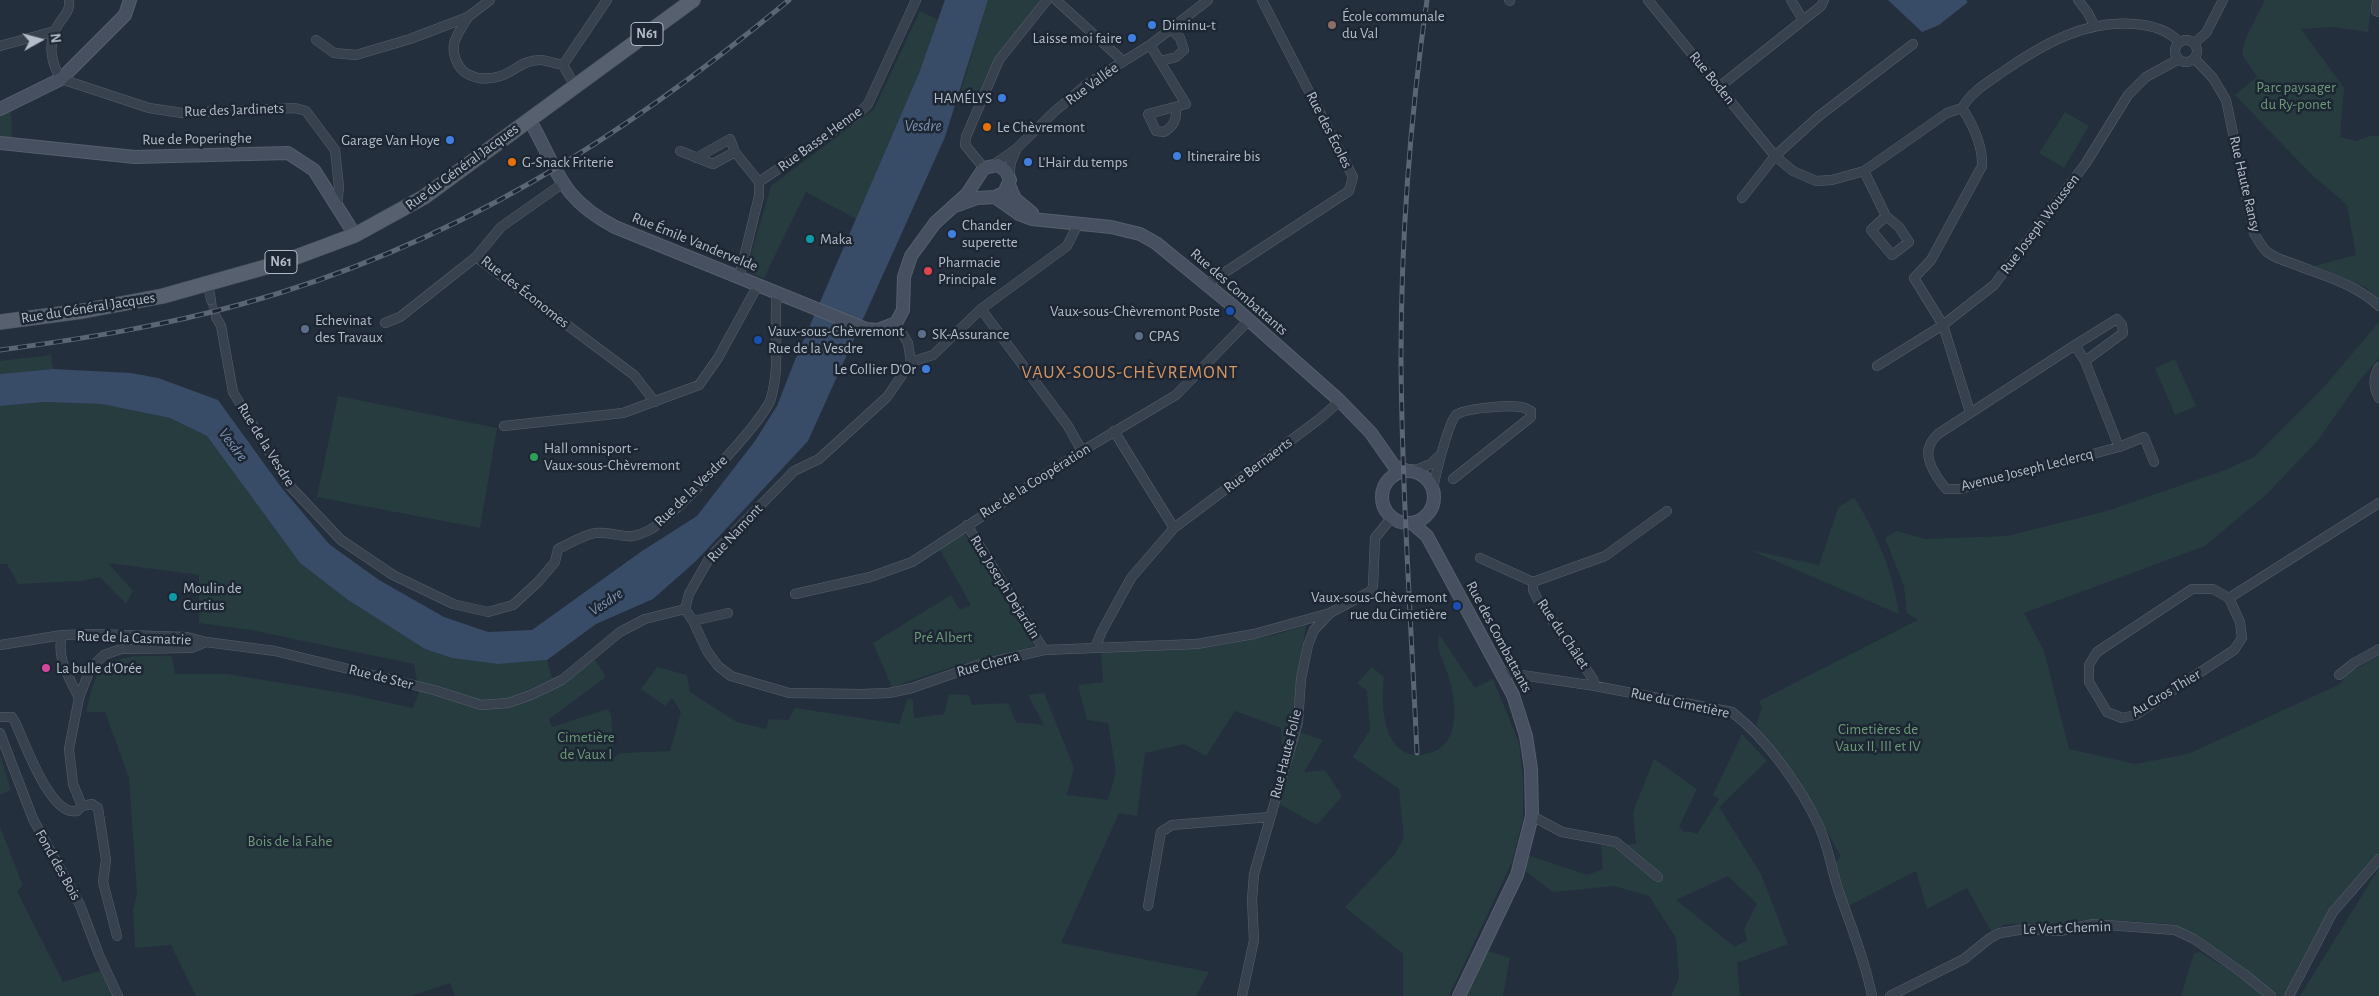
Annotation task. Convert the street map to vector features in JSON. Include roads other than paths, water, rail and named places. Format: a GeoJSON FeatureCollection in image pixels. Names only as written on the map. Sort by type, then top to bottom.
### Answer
{"type":"FeatureCollection","features":[{"type":"Feature","properties":{"kind":"main road"},"geometry":{"type":"LineString","coordinates":[[0,109],[61,79],[125,15],[130,0]]}},
{"type":"Feature","properties":{"kind":"main road","name":"Rue du Général Jacques"},"geometry":{"type":"LineString","coordinates":[[0,322],[83,311],[208,285],[321,249],[355,235],[424,197],[692,0]]}},
{"type":"Feature","properties":{"kind":"main road","name":"Rue Émile Vandervelde"},"geometry":{"type":"LineString","coordinates":[[529,119],[562,184],[597,217],[739,278],[861,327],[878,330],[896,324]]}},
{"type":"Feature","properties":{"kind":"main road","name":"Rue de Poperinghe"},"geometry":{"type":"LineString","coordinates":[[0,144],[135,157],[288,153],[314,170],[355,235]]}},
{"type":"Feature","properties":{"kind":"main road"},"geometry":{"type":"LineString","coordinates":[[896,324],[903,310],[904,277],[911,256],[935,224],[958,205],[977,181],[980,172],[989,166],[1002,167],[1009,180],[1004,193],[958,205]]}},
{"type":"Feature","properties":{"kind":"main road","name":"Rue des Combattants"},"geometry":{"type":"LineString","coordinates":[[1009,180],[1019,204],[1044,220]]}},
{"type":"Feature","properties":{"kind":"main road"},"geometry":{"type":"LineString","coordinates":[[977,181],[981,192],[992,197]]}},
{"type":"Feature","properties":{"kind":"main road","name":"Rue des Combattants"},"geometry":{"type":"LineString","coordinates":[[992,197],[1025,217],[1032,219],[1111,227],[1140,234],[1156,243],[1249,320],[1340,401],[1362,422],[1394,466],[1409,471]]}},
{"type":"Feature","properties":{"kind":"main road","name":"Rue des Combattants"},"geometry":{"type":"LineString","coordinates":[[1381,449],[1386,474],[1384,484]]}},
{"type":"Feature","properties":{"kind":"main road"},"geometry":{"type":"LineString","coordinates":[[1409,471],[1425,478],[1433,492],[1433,500],[1427,514],[1412,523],[1405,523],[1392,517],[1385,510],[1382,501],[1384,484],[1394,474],[1409,471]]}},
{"type":"Feature","properties":{"kind":"main road","name":"Rue des Combattants"},"geometry":{"type":"LineString","coordinates":[[1427,514],[1427,536]]}},
{"type":"Feature","properties":{"kind":"main road","name":"Rue des Combattants"},"geometry":{"type":"LineString","coordinates":[[1412,523],[1427,536],[1513,695],[1526,736],[1532,777],[1532,816],[1518,875],[1459,996]]}},
{"type":"Feature","properties":{"kind":"street"},"geometry":{"type":"LineString","coordinates":[[61,79],[52,62],[51,49],[55,30],[66,15],[69,0]]}},
{"type":"Feature","properties":{"kind":"street"},"geometry":{"type":"LineString","coordinates":[[316,40],[334,53],[356,55],[410,39],[468,17],[490,0]]}},
{"type":"Feature","properties":{"kind":"street"},"geometry":{"type":"LineString","coordinates":[[562,65],[607,0]]}},
{"type":"Feature","properties":{"kind":"street","name":"Rue Basse Henne"},"geometry":{"type":"LineString","coordinates":[[759,182],[857,115],[868,104],[916,0]]}},
{"type":"Feature","properties":{"kind":"street"},"geometry":{"type":"LineString","coordinates":[[989,166],[966,145],[966,137],[999,60],[1047,0]]}},
{"type":"Feature","properties":{"kind":"street"},"geometry":{"type":"LineString","coordinates":[[1056,0],[1123,61]]}},
{"type":"Feature","properties":{"kind":"street","name":"Rue Vallée"},"geometry":{"type":"LineString","coordinates":[[989,166],[1016,150],[1074,94],[1150,45],[1208,0]]}},
{"type":"Feature","properties":{"kind":"street","name":"Rue des Écoles"},"geometry":{"type":"LineString","coordinates":[[1207,284],[1349,191],[1353,177],[1262,0]]}},
{"type":"Feature","properties":{"kind":"street","name":"Rue Boden"},"geometry":{"type":"LineString","coordinates":[[1648,0],[1775,156],[1793,172],[1816,181],[1832,180],[1864,172]]}},
{"type":"Feature","properties":{"kind":"street"},"geometry":{"type":"LineString","coordinates":[[1791,0],[1803,20]]}},
{"type":"Feature","properties":{"kind":"street"},"geometry":{"type":"LineString","coordinates":[[1719,87],[1821,6],[1824,0]]}},
{"type":"Feature","properties":{"kind":"street"},"geometry":{"type":"LineString","coordinates":[[2078,0],[2094,25]]}},
{"type":"Feature","properties":{"kind":"street"},"geometry":{"type":"LineString","coordinates":[[2194,43],[2206,33],[2223,0]]}},
{"type":"Feature","properties":{"kind":"street"},"geometry":{"type":"LineString","coordinates":[[2377,0],[2376,11],[2379,12]]}},
{"type":"Feature","properties":{"kind":"street"},"geometry":{"type":"LineString","coordinates":[[468,17],[453,45],[453,56],[462,71],[471,77],[489,79],[506,76],[521,66],[539,60],[562,65],[575,86]]}},
{"type":"Feature","properties":{"kind":"street"},"geometry":{"type":"LineString","coordinates":[[1886,216],[1871,230],[1892,255],[1909,242],[1899,227],[1886,216],[1864,172],[1946,113],[1962,108],[1970,96],[2029,54],[2058,39],[2094,25],[2121,23],[2150,25],[2166,32],[2179,42]]}},
{"type":"Feature","properties":{"kind":"street"},"geometry":{"type":"LineString","coordinates":[[1161,61],[1176,57],[1184,50],[1180,38],[1171,29]]}},
{"type":"Feature","properties":{"kind":"street"},"geometry":{"type":"LineString","coordinates":[[0,46],[55,30]]}},
{"type":"Feature","properties":{"kind":"street"},"geometry":{"type":"LineString","coordinates":[[2185,40],[2194,43],[2197,53],[2194,58],[2185,62],[2179,59],[2175,50],[2179,42],[2185,40]]}},
{"type":"Feature","properties":{"kind":"street"},"geometry":{"type":"LineString","coordinates":[[1742,198],[1775,156],[1833,103],[1913,44]]}},
{"type":"Feature","properties":{"kind":"street"},"geometry":{"type":"LineString","coordinates":[[1150,45],[1186,104],[1176,108]]}},
{"type":"Feature","properties":{"kind":"street","name":"Rue Haute Ransy"},"geometry":{"type":"LineString","coordinates":[[2194,58],[2213,78],[2226,100],[2254,233],[2260,245],[2269,254],[2280,259],[2341,281],[2364,292],[2379,306]]}},
{"type":"Feature","properties":{"kind":"street","name":"Rue Joseph Woussen"},"geometry":{"type":"LineString","coordinates":[[1877,366],[1943,325],[1994,285],[2020,254],[2086,163],[2133,90],[2146,78],[2179,59]]}},
{"type":"Feature","properties":{"kind":"street","name":"Rue des Jardinets"},"geometry":{"type":"LineString","coordinates":[[61,79],[150,108],[182,113],[295,108],[306,111],[335,150],[339,187],[337,206]]}},
{"type":"Feature","properties":{"kind":"street"},"geometry":{"type":"LineString","coordinates":[[1962,108],[1972,124],[1983,158],[1982,166],[1931,260],[1914,278],[1943,325],[1970,412]]}},
{"type":"Feature","properties":{"kind":"street"},"geometry":{"type":"LineString","coordinates":[[696,158],[730,139],[736,152],[759,182],[759,196],[739,278]]}},
{"type":"Feature","properties":{"kind":"street","name":"Rue Vallée"},"geometry":{"type":"LineString","coordinates":[[1009,180],[1010,162],[1016,150]]}},
{"type":"Feature","properties":{"kind":"street"},"geometry":{"type":"LineString","coordinates":[[680,151],[714,164],[736,152]]}},
{"type":"Feature","properties":{"kind":"street","name":"Rue des Économes"},"geometry":{"type":"LineString","coordinates":[[562,184],[501,227],[476,257],[634,375],[655,402]]}},
{"type":"Feature","properties":{"kind":"street"},"geometry":{"type":"LineString","coordinates":[[896,324],[908,342],[912,353],[911,362],[933,356],[981,309],[1067,246],[1078,224]]}},
{"type":"Feature","properties":{"kind":"street"},"geometry":{"type":"LineString","coordinates":[[385,323],[400,317],[476,257]]}},
{"type":"Feature","properties":{"kind":"street"},"geometry":{"type":"LineString","coordinates":[[208,285],[212,300]]}},
{"type":"Feature","properties":{"kind":"street"},"geometry":{"type":"LineString","coordinates":[[504,426],[623,413],[699,385],[718,358],[758,285]]}},
{"type":"Feature","properties":{"kind":"street","name":"Rue de la Vesdre"},"geometry":{"type":"LineString","coordinates":[[216,317],[221,326],[233,392],[289,485],[341,540],[393,575],[453,604],[488,612],[513,605],[538,582],[555,562],[558,549],[596,533],[627,538],[652,529],[727,456],[771,401],[776,375],[774,317],[776,293]]}},
{"type":"Feature","properties":{"kind":"street"},"geometry":{"type":"LineString","coordinates":[[981,309],[1068,426],[1082,452]]}},
{"type":"Feature","properties":{"kind":"street","name":"Avenue Joseph Leclercq"},"geometry":{"type":"LineString","coordinates":[[2085,362],[2123,333],[2122,325],[2117,319],[1938,434],[1929,446],[1928,455],[1938,480],[1946,489],[1960,489],[2119,447],[2144,437],[2154,462]]}},
{"type":"Feature","properties":{"kind":"street","name":"Rue de la Coopération"},"geometry":{"type":"LineString","coordinates":[[795,594],[833,586],[912,562],[1114,431],[1176,395],[1249,320]]}},
{"type":"Feature","properties":{"kind":"street"},"geometry":{"type":"LineString","coordinates":[[2074,345],[2085,362],[2119,447]]}},
{"type":"Feature","properties":{"kind":"street","name":"Rue Namont"},"geometry":{"type":"LineString","coordinates":[[684,609],[688,594],[710,557],[794,471],[819,459],[887,397],[911,362]]}},
{"type":"Feature","properties":{"kind":"street"},"geometry":{"type":"LineString","coordinates":[[2379,367],[2374,375],[2374,384],[2379,398]]}},
{"type":"Feature","properties":{"kind":"street","name":"Rue Bernaerts"},"geometry":{"type":"LineString","coordinates":[[1095,648],[1102,631],[1132,578],[1174,528],[1318,420],[1340,401]]}},
{"type":"Feature","properties":{"kind":"street"},"geometry":{"type":"LineString","coordinates":[[1433,492],[1434,478],[1453,420],[1463,412],[1521,407],[1531,411],[1531,417],[1453,480]]}},
{"type":"Feature","properties":{"kind":"street"},"geometry":{"type":"LineString","coordinates":[[1114,431],[1174,528]]}},
{"type":"Feature","properties":{"kind":"street"},"geometry":{"type":"LineString","coordinates":[[1409,471],[1431,464],[1442,453]]}},
{"type":"Feature","properties":{"kind":"street"},"geometry":{"type":"LineString","coordinates":[[2229,598],[2379,503]]}},
{"type":"Feature","properties":{"kind":"street","name":"Rue du Châlet"},"geometry":{"type":"LineString","coordinates":[[1480,558],[1533,582],[1605,556],[1668,511]]}},
{"type":"Feature","properties":{"kind":"street","name":"Rue Haute Folie"},"geometry":{"type":"LineString","coordinates":[[1242,996],[1254,940],[1252,900],[1254,874],[1298,722],[1301,679],[1308,645],[1314,630],[1330,613],[1371,591],[1373,586],[1375,538],[1392,517]]}},
{"type":"Feature","properties":{"kind":"street","name":"Rue Joseph Dejardin"},"geometry":{"type":"LineString","coordinates":[[967,525],[1044,650]]}},
{"type":"Feature","properties":{"kind":"street","name":"Rue du Châlet"},"geometry":{"type":"LineString","coordinates":[[1533,582],[1538,600],[1593,678],[1595,686]]}},
{"type":"Feature","properties":{"kind":"street","name":"Au Gros Thier"},"geometry":{"type":"LineString","coordinates":[[2192,589],[2213,589],[2229,598],[2240,622],[2242,638],[2234,650],[2135,715],[2122,718],[2107,712],[2089,682],[2089,665],[2098,652],[2192,589]]}},
{"type":"Feature","properties":{"kind":"street","name":"Rue Cherra"},"geometry":{"type":"LineString","coordinates":[[684,609],[693,621],[707,651],[718,666],[731,676],[789,693],[889,693],[912,688],[978,665],[1044,650],[1120,649],[1197,644],[1254,634],[1330,613]]}},
{"type":"Feature","properties":{"kind":"street","name":"Rue de Ster"},"geometry":{"type":"LineString","coordinates":[[206,642],[275,651],[425,688],[481,705],[508,703],[551,686],[562,680],[620,632],[645,619],[684,609]]}},
{"type":"Feature","properties":{"kind":"street"},"geometry":{"type":"LineString","coordinates":[[693,621],[728,613]]}},
{"type":"Feature","properties":{"kind":"street","name":"Rue de la Casmatrie"},"geometry":{"type":"LineString","coordinates":[[0,645],[62,635],[94,634],[187,637],[206,642]]}},
{"type":"Feature","properties":{"kind":"street","name":"Rue de la Casmatrie"},"geometry":{"type":"LineString","coordinates":[[62,635],[59,647],[60,658],[80,698]]}},
{"type":"Feature","properties":{"kind":"street"},"geometry":{"type":"LineString","coordinates":[[82,806],[73,784],[69,754],[80,698],[90,668],[104,656],[121,650],[191,648],[206,642]]}},
{"type":"Feature","properties":{"kind":"street"},"geometry":{"type":"LineString","coordinates":[[2339,675],[2354,663],[2379,649]]}},
{"type":"Feature","properties":{"kind":"street","name":"Rue du Cimetière"},"geometry":{"type":"LineString","coordinates":[[1502,672],[1595,686],[1732,712],[1748,724],[1793,780],[1819,826],[1839,893],[1868,976],[1872,996]]}},
{"type":"Feature","properties":{"kind":"street"},"geometry":{"type":"LineString","coordinates":[[0,717],[12,717],[33,765],[56,801],[73,812],[82,806],[92,804],[98,808],[106,860],[103,882],[117,936]]}},
{"type":"Feature","properties":{"kind":"street","name":"Fond des Bois"},"geometry":{"type":"LineString","coordinates":[[0,733],[33,820],[80,905],[99,955],[118,996]]}},
{"type":"Feature","properties":{"kind":"street"},"geometry":{"type":"LineString","coordinates":[[1532,816],[1562,832],[1616,842],[1658,877]]}},
{"type":"Feature","properties":{"kind":"street"},"geometry":{"type":"LineString","coordinates":[[1148,906],[1161,832],[1165,828],[1172,825],[1270,817]]}},
{"type":"Feature","properties":{"kind":"street"},"geometry":{"type":"LineString","coordinates":[[2289,996],[2333,912],[2379,858]]}},
{"type":"Feature","properties":{"kind":"street","name":"Le Vert Chemin"},"geometry":{"type":"LineString","coordinates":[[1890,996],[1964,960],[1990,938],[2000,933],[2025,929],[2060,931],[2093,924],[2175,930],[2194,939],[2272,996]]}},
{"type":"Feature","properties":{"kind":"water","name":"Vesdre"},"geometry":{"type":"Polygon","coordinates":[[[945,0],[988,0],[945,137],[808,441],[696,561],[653,599],[596,624],[547,660],[498,664],[452,658],[425,649],[348,600],[300,563],[207,436],[170,418],[102,404],[45,402],[0,406],[0,374],[53,369],[131,373],[158,378],[218,400],[281,487],[329,544],[379,580],[444,617],[488,632],[532,630],[642,551],[697,516],[755,441],[777,406],[919,73],[945,0]]]}},
{"type":"Feature","properties":{"kind":"water"},"geometry":{"type":"Polygon","coordinates":[[[1888,0],[1966,0],[1968,2],[1939,25],[1922,32],[1888,0]]]}},
{"type":"Feature","properties":{"kind":"tunnel"},"geometry":{"type":"LineString","coordinates":[[211,300],[216,317]]}},
{"type":"Feature","properties":{"kind":"railway"},"geometry":{"type":"LineString","coordinates":[[0,350],[122,331],[212,312],[319,280],[393,251],[464,219],[532,182],[598,142],[663,98],[789,0]]}},
{"type":"Feature","properties":{"kind":"railway"},"geometry":{"type":"LineString","coordinates":[[1417,753],[1403,457],[1401,314],[1411,134],[1427,0]]}},
{"type":"Feature","properties":{"kind":"place","name":"Diminu-t"},"geometry":{"type":"Point","coordinates":[1152,25]}},
{"type":"Feature","properties":{"kind":"place","name":"École communale du Val"},"geometry":{"type":"Point","coordinates":[1332,25]}},
{"type":"Feature","properties":{"kind":"place","name":"Laisse moi faire"},"geometry":{"type":"Point","coordinates":[1132,38]}},
{"type":"Feature","properties":{"kind":"place","name":"HAMÉLYS"},"geometry":{"type":"Point","coordinates":[1002,98]}},
{"type":"Feature","properties":{"kind":"place","name":"Le Chèvremont"},"geometry":{"type":"Point","coordinates":[987,127]}},
{"type":"Feature","properties":{"kind":"place","name":"Garage Van Hoye"},"geometry":{"type":"Point","coordinates":[450,140]}},
{"type":"Feature","properties":{"kind":"place","name":"Itineraire bis"},"geometry":{"type":"Point","coordinates":[1177,156]}},
{"type":"Feature","properties":{"kind":"place","name":"G-Snack Friterie"},"geometry":{"type":"Point","coordinates":[512,162]}},
{"type":"Feature","properties":{"kind":"place","name":"L'Hair du temps"},"geometry":{"type":"Point","coordinates":[1028,162]}},
{"type":"Feature","properties":{"kind":"place","name":"Chander superette"},"geometry":{"type":"Point","coordinates":[952,234]}},
{"type":"Feature","properties":{"kind":"place","name":"Maka"},"geometry":{"type":"Point","coordinates":[810,239]}},
{"type":"Feature","properties":{"kind":"place","name":"Pharmacie Principale"},"geometry":{"type":"Point","coordinates":[928,271]}},
{"type":"Feature","properties":{"kind":"place","name":"Vaux-sous-Chèvremont Poste"},"geometry":{"type":"Point","coordinates":[1230,311]}},
{"type":"Feature","properties":{"kind":"place","name":"Echevinat des Travaux"},"geometry":{"type":"Point","coordinates":[305,329]}},
{"type":"Feature","properties":{"kind":"place","name":"SK-Assurance"},"geometry":{"type":"Point","coordinates":[922,334]}},
{"type":"Feature","properties":{"kind":"place","name":"CPAS"},"geometry":{"type":"Point","coordinates":[1139,336]}},
{"type":"Feature","properties":{"kind":"place","name":"Vaux-sous-Chèvremont Rue de la Vesdre"},"geometry":{"type":"Point","coordinates":[758,340]}},
{"type":"Feature","properties":{"kind":"place","name":"Le Collier D'Or"},"geometry":{"type":"Point","coordinates":[926,369]}},
{"type":"Feature","properties":{"kind":"place","name":"Hall omnisport - Vaux-sous-Chèvremont"},"geometry":{"type":"Point","coordinates":[534,457]}},
{"type":"Feature","properties":{"kind":"place","name":"Moulin de Curtius"},"geometry":{"type":"Point","coordinates":[173,597]}},
{"type":"Feature","properties":{"kind":"place","name":"Vaux-sous-Chèvremont rue du Cimetière"},"geometry":{"type":"Point","coordinates":[1457,606]}},
{"type":"Feature","properties":{"kind":"place","name":"La bulle d'Orée"},"geometry":{"type":"Point","coordinates":[46,668]}},
{"type":"Feature","properties":{"kind":"district","name":"VAUX-SOUS-CHÈVREMONT"},"geometry":{"type":"Point","coordinates":[1130,373]}},
{"type":"Feature","properties":{"kind":"park label","name":"Parc paysager du Ry-ponet"},"geometry":{"type":"Point","coordinates":[2296,96]}},
{"type":"Feature","properties":{"kind":"park label","name":"Pré Albert"},"geometry":{"type":"Point","coordinates":[943,637]}},
{"type":"Feature","properties":{"kind":"park label","name":"Cimetières de Vaux II, III et IV"},"geometry":{"type":"Point","coordinates":[1878,738]}},
{"type":"Feature","properties":{"kind":"park label","name":"Cimetière de Vaux I"},"geometry":{"type":"Point","coordinates":[586,746]}},
{"type":"Feature","properties":{"kind":"park label","name":"Bois de la Fahe"},"geometry":{"type":"Point","coordinates":[290,841]}}]}
